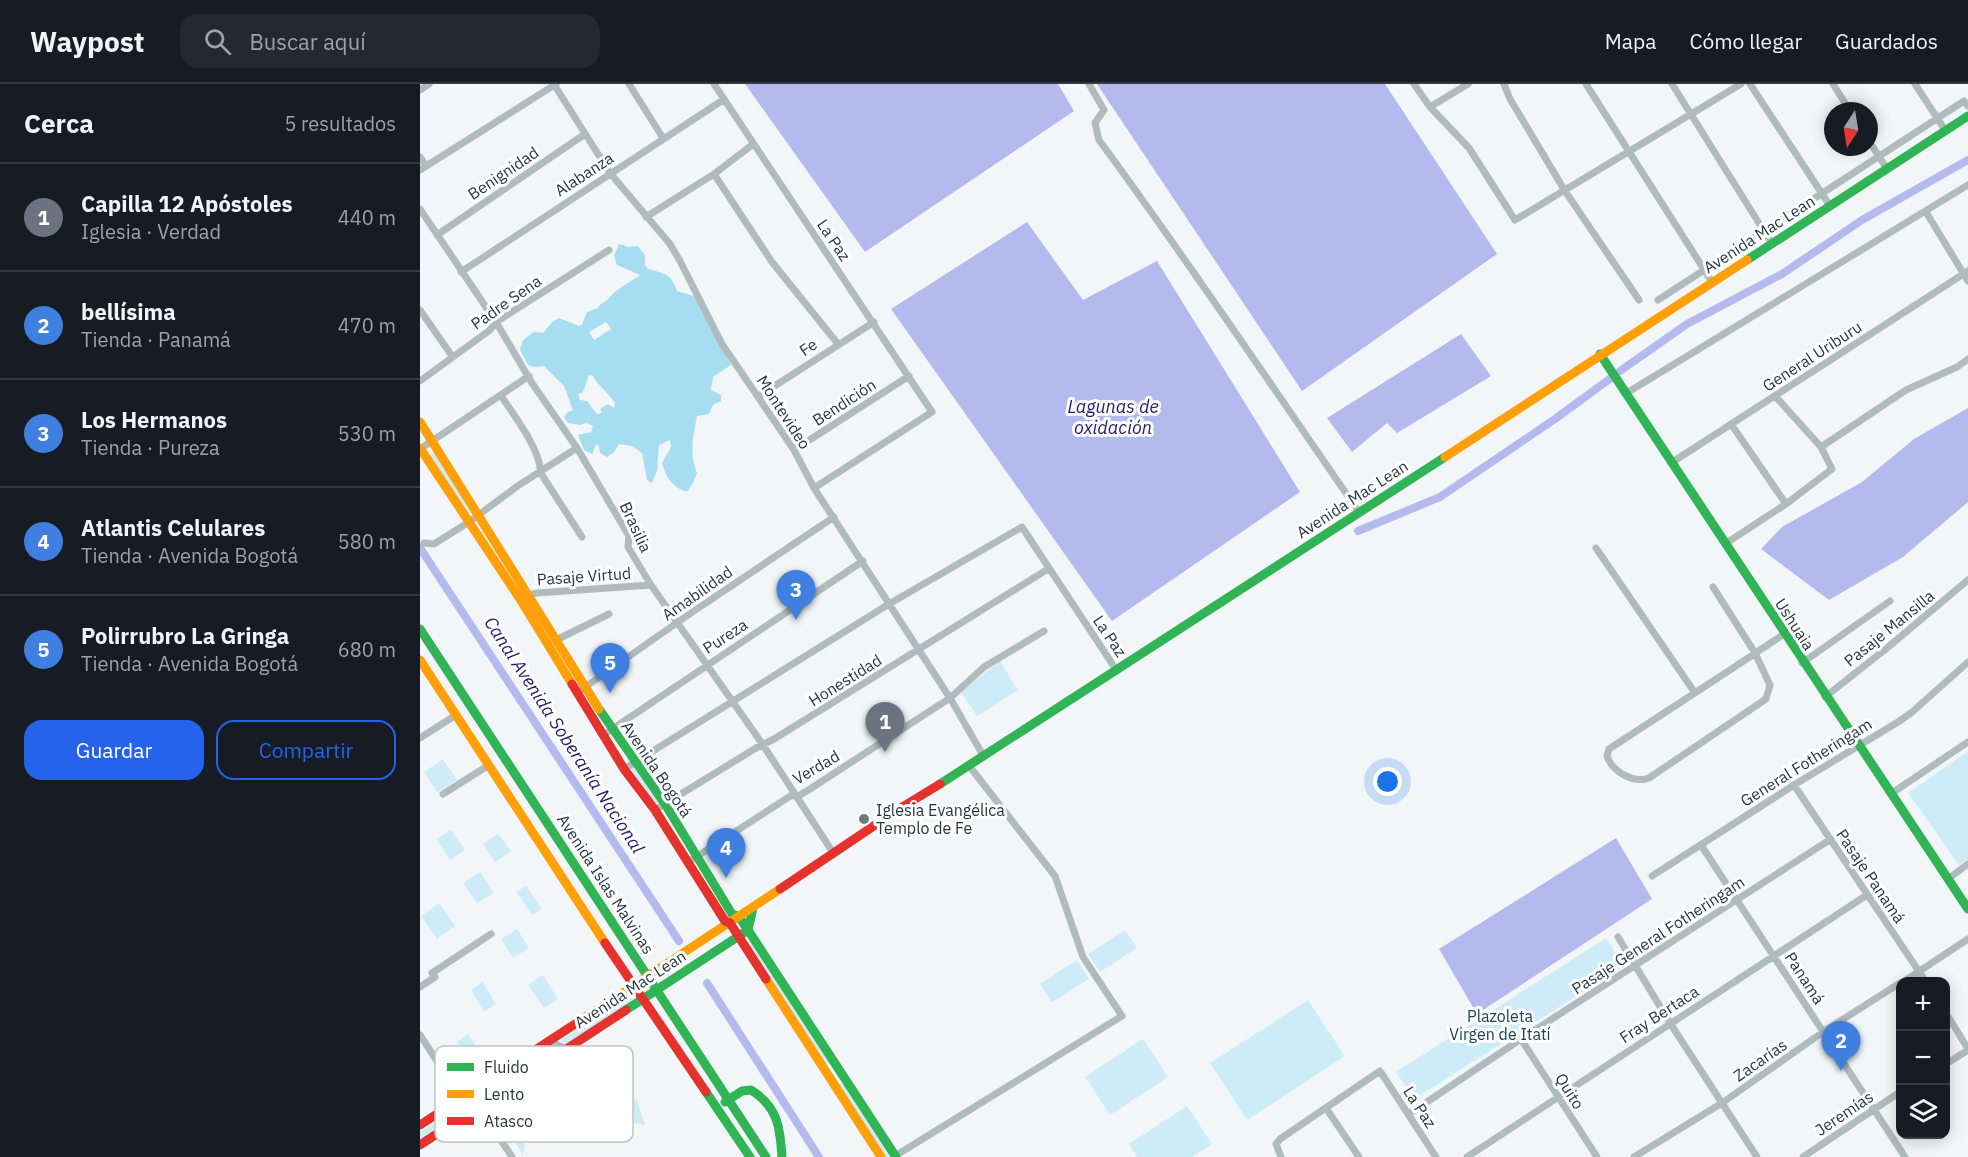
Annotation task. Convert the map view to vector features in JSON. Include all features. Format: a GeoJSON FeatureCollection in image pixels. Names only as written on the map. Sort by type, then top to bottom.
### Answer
{"type":"FeatureCollection","features":[{"type":"Feature","properties":{"kind":"main road","name":"Avenida Mac Lean"},"geometry":{"type":"LineString","coordinates":[[541,1046],[753,908],[899,809],[970,767],[1968,116]]}},
{"type":"Feature","properties":{"kind":"main road","name":"Ushuaia"},"geometry":{"type":"LineString","coordinates":[[1600,354],[1802,663],[1859,744],[1968,909]]}},
{"type":"Feature","properties":{"kind":"main road","name":"Avenida Bogotá"},"geometry":{"type":"LineString","coordinates":[[420,422],[478,515],[577,693],[634,762],[665,804],[725,921],[730,923],[881,1157]]}},
{"type":"Feature","properties":{"kind":"main road","name":"Avenida Bogotá"},"geometry":{"type":"LineString","coordinates":[[420,449],[469,522],[556,640],[586,686],[624,769],[732,914],[739,917],[895,1156]]}},
{"type":"Feature","properties":{"kind":"main road","name":"Avenida Islas Malvinas"},"geometry":{"type":"LineString","coordinates":[[420,629],[766,1157]]}},
{"type":"Feature","properties":{"kind":"main road","name":"Avenida Islas Malvinas"},"geometry":{"type":"LineString","coordinates":[[420,660],[750,1157]]}},
{"type":"Feature","properties":{"kind":"main road"},"geometry":{"type":"LineString","coordinates":[[748,930],[753,908]]}},
{"type":"Feature","properties":{"kind":"main road","name":"Avenida Mac Lean"},"geometry":{"type":"LineString","coordinates":[[571,1046],[748,930]]}},
{"type":"Feature","properties":{"kind":"main road"},"geometry":{"type":"LineString","coordinates":[[830,1077],[840,1070]]}},
{"type":"Feature","properties":{"kind":"main road"},"geometry":{"type":"LineString","coordinates":[[718,1108],[742,1091],[751,1090],[768,1102],[777,1118],[782,1157]]}},
{"type":"Feature","properties":{"kind":"main road","name":"Avenida Mac Lean"},"geometry":{"type":"LineString","coordinates":[[420,1125],[435,1115]]}},
{"type":"Feature","properties":{"kind":"main road","name":"Avenida Mac Lean"},"geometry":{"type":"LineString","coordinates":[[420,1144],[435,1134]]}},
{"type":"Feature","properties":{"kind":"street"},"geometry":{"type":"LineString","coordinates":[[420,90],[429,84]]}},
{"type":"Feature","properties":{"kind":"street"},"geometry":{"type":"LineString","coordinates":[[629,84],[663,138]]}},
{"type":"Feature","properties":{"kind":"street","name":"La Paz"},"geometry":{"type":"LineString","coordinates":[[714,84],[932,412],[814,488]]}},
{"type":"Feature","properties":{"kind":"street"},"geometry":{"type":"LineString","coordinates":[[1089,84],[1104,111],[1095,123],[1099,140],[1166,231],[1359,513]]}},
{"type":"Feature","properties":{"kind":"street"},"geometry":{"type":"LineString","coordinates":[[1414,84],[1430,107],[1469,147],[1515,220],[1741,84]]}},
{"type":"Feature","properties":{"kind":"street"},"geometry":{"type":"LineString","coordinates":[[1430,107],[1468,84]]}},
{"type":"Feature","properties":{"kind":"street"},"geometry":{"type":"LineString","coordinates":[[1504,84],[1510,99],[1564,191],[1639,300]]}},
{"type":"Feature","properties":{"kind":"street"},"geometry":{"type":"LineString","coordinates":[[1586,84],[1712,282]]}},
{"type":"Feature","properties":{"kind":"street"},"geometry":{"type":"LineString","coordinates":[[1672,84],[1772,243]]}},
{"type":"Feature","properties":{"kind":"street"},"geometry":{"type":"LineString","coordinates":[[1750,84],[1830,206]]}},
{"type":"Feature","properties":{"kind":"street"},"geometry":{"type":"LineString","coordinates":[[1833,84],[1844,102]]}},
{"type":"Feature","properties":{"kind":"street"},"geometry":{"type":"LineString","coordinates":[[1915,84],[1945,130]]}},
{"type":"Feature","properties":{"kind":"street"},"geometry":{"type":"LineString","coordinates":[[420,157],[423,168],[545,87],[555,85]]}},
{"type":"Feature","properties":{"kind":"street","name":"Montevideo"},"geometry":{"type":"LineString","coordinates":[[555,85],[610,173],[670,244],[722,344],[794,450],[814,488],[951,698],[984,757]]}},
{"type":"Feature","properties":{"kind":"street","name":"Alabanza"},"geometry":{"type":"LineString","coordinates":[[460,272],[723,100]]}},
{"type":"Feature","properties":{"kind":"street"},"geometry":{"type":"LineString","coordinates":[[1658,300],[1964,101],[1968,106]]}},
{"type":"Feature","properties":{"kind":"street","name":"Benignidad"},"geometry":{"type":"LineString","coordinates":[[437,235],[585,134]]}},
{"type":"Feature","properties":{"kind":"street"},"geometry":{"type":"LineString","coordinates":[[645,217],[714,174],[753,145]]}},
{"type":"Feature","properties":{"kind":"street"},"geometry":{"type":"LineString","coordinates":[[1879,156],[1887,169]]}},
{"type":"Feature","properties":{"kind":"street"},"geometry":{"type":"LineString","coordinates":[[714,174],[772,262],[838,344]]}},
{"type":"Feature","properties":{"kind":"street"},"geometry":{"type":"LineString","coordinates":[[1625,394],[1968,185]]}},
{"type":"Feature","properties":{"kind":"street","name":"Brasilia"},"geometry":{"type":"LineString","coordinates":[[420,209],[460,272],[496,322],[532,383],[578,448],[629,537],[628,547],[651,585],[734,702],[834,854]]}},
{"type":"Feature","properties":{"kind":"street"},"geometry":{"type":"LineString","coordinates":[[1926,212],[1966,273],[1968,281]]}},
{"type":"Feature","properties":{"kind":"street","name":"Padre Sena"},"geometry":{"type":"LineString","coordinates":[[420,381],[490,330],[496,322],[609,250]]}},
{"type":"Feature","properties":{"kind":"street","name":"General Uriburu"},"geometry":{"type":"LineString","coordinates":[[1671,463],[1966,273]]}},
{"type":"Feature","properties":{"kind":"street"},"geometry":{"type":"LineString","coordinates":[[420,310],[452,356]]}},
{"type":"Feature","properties":{"kind":"street","name":"Fe"},"geometry":{"type":"LineString","coordinates":[[759,396],[874,322]]}},
{"type":"Feature","properties":{"kind":"street"},"geometry":{"type":"LineString","coordinates":[[1821,447],[1906,390],[1957,367],[1968,359]]}},
{"type":"Feature","properties":{"kind":"street"},"geometry":{"type":"LineString","coordinates":[[420,449],[529,376]]}},
{"type":"Feature","properties":{"kind":"street","name":"Bendición"},"geometry":{"type":"LineString","coordinates":[[794,450],[909,376]]}},
{"type":"Feature","properties":{"kind":"street"},"geometry":{"type":"LineString","coordinates":[[501,396],[526,432],[540,466],[540,472],[582,537]]}},
{"type":"Feature","properties":{"kind":"street"},"geometry":{"type":"LineString","coordinates":[[1725,544],[1786,504],[1832,469],[1821,447],[1775,396]]}},
{"type":"Feature","properties":{"kind":"street"},"geometry":{"type":"LineString","coordinates":[[1731,424],[1786,504]]}},
{"type":"Feature","properties":{"kind":"street"},"geometry":{"type":"LineString","coordinates":[[424,543],[434,544],[469,522],[519,485],[578,448]]}},
{"type":"Feature","properties":{"kind":"street","name":"Amabilidad"},"geometry":{"type":"LineString","coordinates":[[577,693],[834,517]]}},
{"type":"Feature","properties":{"kind":"street","name":"La Paz"},"geometry":{"type":"LineString","coordinates":[[889,604],[1022,527],[1117,671]]}},
{"type":"Feature","properties":{"kind":"street"},"geometry":{"type":"LineString","coordinates":[[1596,548],[1695,693]]}},
{"type":"Feature","properties":{"kind":"street","name":"Pureza"},"geometry":{"type":"LineString","coordinates":[[608,732],[863,561]]}},
{"type":"Feature","properties":{"kind":"street","name":"Honestidad"},"geometry":{"type":"LineString","coordinates":[[655,810],[1048,569]]}},
{"type":"Feature","properties":{"kind":"street","name":"Pasaje Mansilla"},"geometry":{"type":"LineString","coordinates":[[1825,696],[1968,580]]}},
{"type":"Feature","properties":{"kind":"street","name":"Pasaje Virtud"},"geometry":{"type":"LineString","coordinates":[[524,597],[651,585]]}},
{"type":"Feature","properties":{"kind":"street"},"geometry":{"type":"LineString","coordinates":[[1713,587],[1755,653],[1770,685],[1766,699],[1649,778],[1636,780],[1627,777],[1609,763],[1606,756],[1609,749],[1695,693],[1755,653],[1784,634]]}},
{"type":"Feature","properties":{"kind":"street"},"geometry":{"type":"LineString","coordinates":[[1802,663],[1890,601]]}},
{"type":"Feature","properties":{"kind":"street"},"geometry":{"type":"LineString","coordinates":[[624,769],[889,604]]}},
{"type":"Feature","properties":{"kind":"street"},"geometry":{"type":"LineString","coordinates":[[556,640],[609,614]]}},
{"type":"Feature","properties":{"kind":"street","name":"Verdad"},"geometry":{"type":"LineString","coordinates":[[692,859],[792,795],[797,797],[951,698],[984,667],[1044,631]]}},
{"type":"Feature","properties":{"kind":"street","name":"General Fotheringam"},"geometry":{"type":"LineString","coordinates":[[1652,876],[1911,713],[1968,662]]}},
{"type":"Feature","properties":{"kind":"street"},"geometry":{"type":"LineString","coordinates":[[420,738],[456,715]]}},
{"type":"Feature","properties":{"kind":"street"},"geometry":{"type":"LineString","coordinates":[[1892,793],[1968,742]]}},
{"type":"Feature","properties":{"kind":"street"},"geometry":{"type":"LineString","coordinates":[[443,794],[489,765]]}},
{"type":"Feature","properties":{"kind":"street"},"geometry":{"type":"LineString","coordinates":[[895,1156],[1122,1016],[1083,957],[1055,876],[970,767]]}},
{"type":"Feature","properties":{"kind":"street","name":"Pasaje Panamá"},"geometry":{"type":"LineString","coordinates":[[1794,785],[1923,977]]}},
{"type":"Feature","properties":{"kind":"street","name":"Pasaje General Fotheringam"},"geometry":{"type":"LineString","coordinates":[[1409,1114],[1831,839]]}},
{"type":"Feature","properties":{"kind":"street","name":"Panamá"},"geometry":{"type":"LineString","coordinates":[[1701,845],[1905,1157]]}},
{"type":"Feature","properties":{"kind":"street"},"geometry":{"type":"LineString","coordinates":[[1948,879],[1968,864]]}},
{"type":"Feature","properties":{"kind":"street","name":"Fray Bertaca"},"geometry":{"type":"LineString","coordinates":[[1467,1157],[1867,895]]}},
{"type":"Feature","properties":{"kind":"street"},"geometry":{"type":"LineString","coordinates":[[420,987],[435,977],[432,973],[491,934]]}},
{"type":"Feature","properties":{"kind":"street"},"geometry":{"type":"LineString","coordinates":[[1618,937],[1757,1157]]}},
{"type":"Feature","properties":{"kind":"street","name":"Zacarías"},"geometry":{"type":"LineString","coordinates":[[1910,977],[1968,939]]}},
{"type":"Feature","properties":{"kind":"street","name":"Zacarías"},"geometry":{"type":"LineString","coordinates":[[1634,1157],[1722,1103],[1823,1032],[1896,986]]}},
{"type":"Feature","properties":{"kind":"street"},"geometry":{"type":"LineString","coordinates":[[1950,1020],[1968,1049],[1950,1061]]}},
{"type":"Feature","properties":{"kind":"street"},"geometry":{"type":"LineString","coordinates":[[420,1035],[435,1058]]}},
{"type":"Feature","properties":{"kind":"street","name":"Quito"},"geometry":{"type":"LineString","coordinates":[[1521,1039],[1596,1157]]}},
{"type":"Feature","properties":{"kind":"street"},"geometry":{"type":"LineString","coordinates":[[549,1041],[560,1046]]}},
{"type":"Feature","properties":{"kind":"street","name":"La Paz"},"geometry":{"type":"LineString","coordinates":[[1326,1108],[1380,1071],[1436,1157]]}},
{"type":"Feature","properties":{"kind":"street","name":"Jeremías"},"geometry":{"type":"LineString","coordinates":[[1803,1157],[1896,1095]]}},
{"type":"Feature","properties":{"kind":"street"},"geometry":{"type":"LineString","coordinates":[[1271,1157],[1278,1151],[1280,1139],[1326,1108],[1359,1157]]}},
{"type":"Feature","properties":{"kind":"street"},"geometry":{"type":"LineString","coordinates":[[502,1142],[512,1157]]}},
{"type":"Feature","properties":{"kind":"green space"},"geometry":{"type":"Polygon","coordinates":[[[435,452],[471,513],[468,514],[430,456],[435,452]]]}},
{"type":"Feature","properties":{"kind":"green space"},"geometry":{"type":"Polygon","coordinates":[[[1000,661],[1018,690],[977,716],[961,692],[1000,661]]]}},
{"type":"Feature","properties":{"kind":"green space"},"geometry":{"type":"Polygon","coordinates":[[[1968,751],[1968,859],[1959,865],[1908,793],[1968,751]]]}},
{"type":"Feature","properties":{"kind":"green space"},"geometry":{"type":"Polygon","coordinates":[[[443,759],[457,780],[437,792],[424,772],[443,759]]]}},
{"type":"Feature","properties":{"kind":"green space"},"geometry":{"type":"Polygon","coordinates":[[[633,767],[659,802],[656,804],[630,769],[633,767]]]}},
{"type":"Feature","properties":{"kind":"green space"},"geometry":{"type":"Polygon","coordinates":[[[451,830],[465,850],[450,860],[436,839],[451,830]]]}},
{"type":"Feature","properties":{"kind":"green space"},"geometry":{"type":"Polygon","coordinates":[[[498,834],[511,851],[495,862],[483,844],[498,834]]]}},
{"type":"Feature","properties":{"kind":"green space"},"geometry":{"type":"Polygon","coordinates":[[[480,872],[494,893],[477,903],[463,883],[480,872]]]}},
{"type":"Feature","properties":{"kind":"green space"},"geometry":{"type":"Polygon","coordinates":[[[526,886],[542,909],[532,915],[516,892],[526,886]]]}},
{"type":"Feature","properties":{"kind":"green space"},"geometry":{"type":"Polygon","coordinates":[[[439,903],[455,926],[437,939],[421,916],[439,903]]]}},
{"type":"Feature","properties":{"kind":"green space"},"geometry":{"type":"Polygon","coordinates":[[[517,929],[529,948],[513,958],[501,939],[517,929]]]}},
{"type":"Feature","properties":{"kind":"green space"},"geometry":{"type":"Polygon","coordinates":[[[1125,930],[1137,948],[1100,972],[1088,954],[1125,930]]]}},
{"type":"Feature","properties":{"kind":"green space","name":"Plazoleta Virgen de Itatí"},"geometry":{"type":"Polygon","coordinates":[[[1606,938],[1624,966],[1414,1099],[1396,1072],[1606,938]]]}},
{"type":"Feature","properties":{"kind":"green space"},"geometry":{"type":"Polygon","coordinates":[[[753,943],[830,1064],[825,1067],[748,946],[753,943]]]}},
{"type":"Feature","properties":{"kind":"green space"},"geometry":{"type":"Polygon","coordinates":[[[1077,960],[1089,979],[1052,1002],[1040,984],[1077,960]]]}},
{"type":"Feature","properties":{"kind":"green space"},"geometry":{"type":"Polygon","coordinates":[[[543,975],[558,999],[544,1008],[528,985],[543,975]]]}},
{"type":"Feature","properties":{"kind":"green space"},"geometry":{"type":"Polygon","coordinates":[[[483,982],[496,1004],[484,1012],[471,990],[483,982]]]}},
{"type":"Feature","properties":{"kind":"green space"},"geometry":{"type":"Polygon","coordinates":[[[631,995],[634,1001],[565,1045],[561,1039],[631,995]]]}},
{"type":"Feature","properties":{"kind":"green space"},"geometry":{"type":"Polygon","coordinates":[[[1308,1000],[1345,1056],[1247,1120],[1210,1063],[1308,1000]]]}},
{"type":"Feature","properties":{"kind":"green space"},"geometry":{"type":"Polygon","coordinates":[[[468,1034],[476,1046],[460,1046],[457,1042],[468,1034]]]}},
{"type":"Feature","properties":{"kind":"green space"},"geometry":{"type":"Polygon","coordinates":[[[1143,1039],[1168,1077],[1110,1115],[1085,1077],[1143,1039]]]}},
{"type":"Feature","properties":{"kind":"green space"},"geometry":{"type":"Polygon","coordinates":[[[843,1082],[892,1157],[886,1157],[838,1085],[843,1082]]]}},
{"type":"Feature","properties":{"kind":"green space"},"geometry":{"type":"Polygon","coordinates":[[[633,1099],[637,1100],[645,1125],[633,1123],[633,1099]]]}},
{"type":"Feature","properties":{"kind":"green space"},"geometry":{"type":"Polygon","coordinates":[[[1187,1106],[1212,1144],[1192,1157],[1137,1157],[1129,1144],[1187,1106]]]}},
{"type":"Feature","properties":{"kind":"green space"},"geometry":{"type":"Polygon","coordinates":[[[435,1122],[435,1129],[420,1139],[420,1132],[435,1122]]]}},
{"type":"Feature","properties":{"kind":"green space"},"geometry":{"type":"Polygon","coordinates":[[[515,1142],[526,1142],[523,1155],[515,1142]]]}},
{"type":"Feature","properties":{"kind":"shaded area"},"geometry":{"type":"Polygon","coordinates":[[[619,244],[628,247],[638,246],[645,255],[645,265],[648,269],[667,275],[677,291],[694,296],[731,365],[713,377],[711,390],[721,395],[721,401],[713,405],[709,414],[697,416],[692,452],[697,473],[687,492],[674,485],[662,463],[671,447],[670,440],[659,445],[657,471],[652,483],[647,480],[642,453],[632,446],[619,444],[607,457],[600,453],[599,446],[596,444],[592,454],[584,450],[578,435],[591,432],[593,426],[587,423],[580,425],[568,423],[564,417],[573,410],[564,386],[544,366],[528,365],[520,350],[523,340],[534,332],[543,333],[552,322],[559,318],[579,326],[582,325],[587,312],[598,308],[616,291],[640,275],[617,265],[614,256],[619,244]],[[606,322],[589,332],[594,340],[611,329],[606,322]],[[589,375],[583,392],[578,394],[580,400],[587,401],[597,414],[602,413],[600,409],[608,404],[614,408],[615,403],[612,399],[593,376],[589,375]]]}},
{"type":"Feature","properties":{"kind":"water"},"geometry":{"type":"Polygon","coordinates":[[[745,84],[1058,84],[1074,111],[865,252],[745,84]]]}},
{"type":"Feature","properties":{"kind":"water"},"geometry":{"type":"Polygon","coordinates":[[[1097,84],[1385,84],[1497,254],[1302,391],[1097,84]]]}},
{"type":"Feature","properties":{"kind":"water","name":"Lagunas de oxidación"},"geometry":{"type":"Polygon","coordinates":[[[1027,222],[1083,300],[1157,261],[1300,492],[1112,621],[891,309],[1027,222]]]}},
{"type":"Feature","properties":{"kind":"water"},"geometry":{"type":"Polygon","coordinates":[[[1461,334],[1491,376],[1397,433],[1387,423],[1352,452],[1327,418],[1461,334]]]}},
{"type":"Feature","properties":{"kind":"water"},"geometry":{"type":"Polygon","coordinates":[[[1968,408],[1968,502],[1903,557],[1829,600],[1761,549],[1782,527],[1862,482],[1914,439],[1968,408]]]}},
{"type":"Feature","properties":{"kind":"water"},"geometry":{"type":"Polygon","coordinates":[[[1616,838],[1652,899],[1477,1014],[1439,949],[1616,838]]]}},
{"type":"Feature","properties":{"kind":"waterway"},"geometry":{"type":"LineString","coordinates":[[1620,371],[1687,324],[1782,274],[1862,220],[1968,160]]}},
{"type":"Feature","properties":{"kind":"waterway"},"geometry":{"type":"LineString","coordinates":[[1358,531],[1440,497],[1611,378]]}},
{"type":"Feature","properties":{"kind":"waterway","name":"Canal Avenida Soberanía Nacional"},"geometry":{"type":"LineString","coordinates":[[420,548],[679,941]]}},
{"type":"Feature","properties":{"kind":"waterway","name":"Canal Avenida Soberanía Nacional"},"geometry":{"type":"LineString","coordinates":[[707,983],[819,1157]]}},
{"type":"Feature","properties":{"kind":"traffic: fast"},"geometry":{"type":"LineString","coordinates":[[1747,260],[1968,116]]}},
{"type":"Feature","properties":{"kind":"traffic: fast"},"geometry":{"type":"LineString","coordinates":[[1600,354],[1968,909]]}},
{"type":"Feature","properties":{"kind":"traffic: fast"},"geometry":{"type":"LineString","coordinates":[[940,784],[1445,457]]}},
{"type":"Feature","properties":{"kind":"traffic: fast"},"geometry":{"type":"LineString","coordinates":[[420,629],[766,1157]]}},
{"type":"Feature","properties":{"kind":"traffic: fast"},"geometry":{"type":"LineString","coordinates":[[599,709],[665,804],[732,914],[739,917],[748,930],[896,1157]]}},
{"type":"Feature","properties":{"kind":"traffic: fast"},"geometry":{"type":"LineString","coordinates":[[626,1010],[748,930],[753,908]]}},
{"type":"Feature","properties":{"kind":"traffic: fast"},"geometry":{"type":"LineString","coordinates":[[725,1102],[742,1091],[751,1090],[767,1103],[776,1119],[782,1157]]}},
{"type":"Feature","properties":{"kind":"traffic: fast"},"geometry":{"type":"LineString","coordinates":[[706,1092],[750,1157]]}},
{"type":"Feature","properties":{"kind":"traffic: slow"},"geometry":{"type":"LineString","coordinates":[[1445,457],[1747,260]]}},
{"type":"Feature","properties":{"kind":"traffic: slow"},"geometry":{"type":"LineString","coordinates":[[420,422],[599,709]]}},
{"type":"Feature","properties":{"kind":"traffic: slow"},"geometry":{"type":"LineString","coordinates":[[420,448],[520,599],[572,684]]}},
{"type":"Feature","properties":{"kind":"traffic: slow"},"geometry":{"type":"LineString","coordinates":[[420,660],[605,943]]}},
{"type":"Feature","properties":{"kind":"traffic: slow"},"geometry":{"type":"LineString","coordinates":[[592,1013],[780,889]]}},
{"type":"Feature","properties":{"kind":"traffic: slow"},"geometry":{"type":"LineString","coordinates":[[766,979],[881,1157]]}},
{"type":"Feature","properties":{"kind":"traffic: jam"},"geometry":{"type":"LineString","coordinates":[[572,684],[624,769],[655,810],[725,921],[730,923],[766,979]]}},
{"type":"Feature","properties":{"kind":"traffic: jam"},"geometry":{"type":"LineString","coordinates":[[780,889],[940,784]]}},
{"type":"Feature","properties":{"kind":"traffic: jam"},"geometry":{"type":"LineString","coordinates":[[605,943],[706,1092]]}},
{"type":"Feature","properties":{"kind":"traffic: jam"},"geometry":{"type":"LineString","coordinates":[[571,1046],[626,1010]]}},
{"type":"Feature","properties":{"kind":"traffic: jam"},"geometry":{"type":"LineString","coordinates":[[541,1046],[592,1013]]}},
{"type":"Feature","properties":{"kind":"traffic: jam"},"geometry":{"type":"LineString","coordinates":[[420,1125],[435,1115]]}},
{"type":"Feature","properties":{"kind":"traffic: jam"},"geometry":{"type":"LineString","coordinates":[[420,1145],[435,1135]]}},
{"type":"Feature","properties":{"kind":"place","name":"Los Hermanos"},"geometry":{"type":"Point","coordinates":[796,620]}},
{"type":"Feature","properties":{"kind":"place","name":"Polirrubro La Gringa"},"geometry":{"type":"Point","coordinates":[610,693]}},
{"type":"Feature","properties":{"kind":"place","name":"Capilla 12 Apóstoles"},"geometry":{"type":"Point","coordinates":[885,752]}},
{"type":"Feature","properties":{"kind":"place","name":"Iglesia Evangélica Templo de Fe"},"geometry":{"type":"Point","coordinates":[864,819]}},
{"type":"Feature","properties":{"kind":"place","name":"Atlantis Celulares"},"geometry":{"type":"Point","coordinates":[726,878]}},
{"type":"Feature","properties":{"kind":"place","name":"bellísima"},"geometry":{"type":"Point","coordinates":[1841,1071]}}]}
